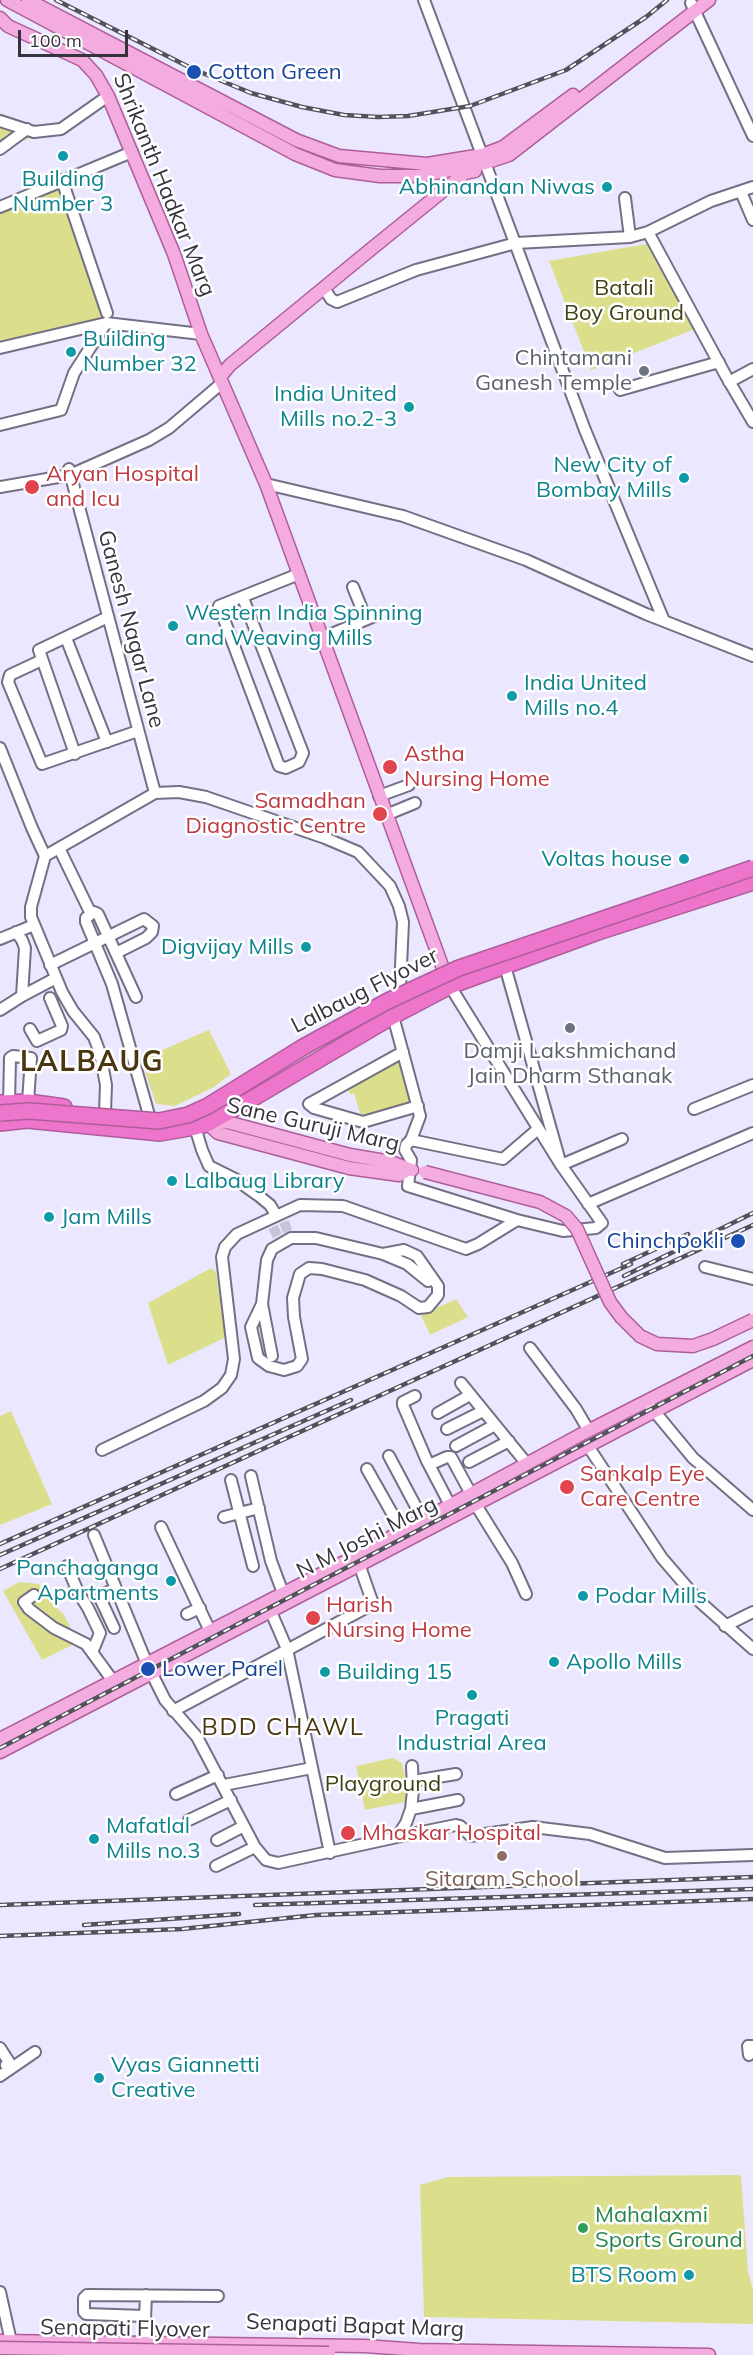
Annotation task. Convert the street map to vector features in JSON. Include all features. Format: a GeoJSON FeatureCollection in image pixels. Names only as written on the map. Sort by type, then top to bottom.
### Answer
{"type":"FeatureCollection","features":[{"type":"Feature","properties":{"kind":"highway"},"geometry":{"type":"LineString","coordinates":[[2,1109],[28,1102],[149,1116],[186,1110],[206,1101],[302,1041],[400,988],[442,969],[753,862]]}},
{"type":"Feature","properties":{"kind":"highway","name":"Lalbaug Flyover"},"geometry":{"type":"LineString","coordinates":[[2,1109],[29,1115],[161,1125],[191,1118],[213,1109],[331,1037],[393,1004],[464,971],[753,870]]}},
{"type":"Feature","properties":{"kind":"highway"},"geometry":{"type":"LineString","coordinates":[[0,1123],[27,1120],[160,1132],[201,1125],[450,986],[598,932],[753,882]]}},
{"type":"Feature","properties":{"kind":"main road"},"geometry":{"type":"LineString","coordinates":[[7,0],[295,154],[335,170],[380,176],[420,176],[484,159]]}},
{"type":"Feature","properties":{"kind":"main road"},"geometry":{"type":"LineString","coordinates":[[28,0],[296,140],[339,156],[427,164],[501,158],[515,150],[694,5],[709,0]]}},
{"type":"Feature","properties":{"kind":"main road","name":"Shrikanth Hadkar Marg"},"geometry":{"type":"LineString","coordinates":[[0,18],[8,26],[82,60],[96,75],[108,96],[174,254],[201,334],[266,484],[450,986]]}},
{"type":"Feature","properties":{"kind":"main road"},"geometry":{"type":"LineString","coordinates":[[221,380],[230,365],[325,291],[465,173],[472,173],[484,159]]}},
{"type":"Feature","properties":{"kind":"main road"},"geometry":{"type":"LineString","coordinates":[[192,1106],[201,1125],[218,1133],[349,1168],[399,1175],[409,1169],[540,1202],[566,1216],[577,1229],[610,1302],[640,1336],[657,1344],[693,1346],[713,1340],[753,1320]]}},
{"type":"Feature","properties":{"kind":"main road","name":"N M Joshi Marg"},"geometry":{"type":"LineString","coordinates":[[0,1739],[113,1681],[149,1668],[473,1500],[588,1446],[650,1406],[753,1348]]}},
{"type":"Feature","properties":{"kind":"main road","name":"N M Joshi Marg"},"geometry":{"type":"LineString","coordinates":[[0,1752],[210,1631],[269,1607],[283,1593],[358,1561],[402,1531],[450,1505],[473,1500],[527,1464],[589,1431],[753,1360]]}},
{"type":"Feature","properties":{"kind":"main road","name":"Senapati Bapat Marg"},"geometry":{"type":"LineString","coordinates":[[6,2341],[95,2349],[145,2343],[709,2355]]}},
{"type":"Feature","properties":{"kind":"main road"},"geometry":{"type":"LineString","coordinates":[[145,2343],[151,2346],[152,2355]]}},
{"type":"Feature","properties":{"kind":"main road","name":"Senapati Flyover"},"geometry":{"type":"LineString","coordinates":[[0,2348],[328,2353],[370,2353],[392,2349]]}},
{"type":"Feature","properties":{"kind":"main road","name":"Senapati Flyover"},"geometry":{"type":"LineString","coordinates":[[0,2353],[80,2355]]}},
{"type":"Feature","properties":{"kind":"street"},"geometry":{"type":"LineString","coordinates":[[424,0],[585,430],[664,621]]}},
{"type":"Feature","properties":{"kind":"street"},"geometry":{"type":"LineString","coordinates":[[694,5],[753,136]]}},
{"type":"Feature","properties":{"kind":"street"},"geometry":{"type":"LineString","coordinates":[[0,122],[34,132],[61,129],[108,96]]}},
{"type":"Feature","properties":{"kind":"street"},"geometry":{"type":"LineString","coordinates":[[0,149],[27,129]]}},
{"type":"Feature","properties":{"kind":"street"},"geometry":{"type":"LineString","coordinates":[[0,207],[132,152]]}},
{"type":"Feature","properties":{"kind":"street"},"geometry":{"type":"LineString","coordinates":[[0,425],[62,410],[74,373],[107,318],[62,180]]}},
{"type":"Feature","properties":{"kind":"street"},"geometry":{"type":"LineString","coordinates":[[325,291],[334,301],[341,301],[417,270],[516,243],[630,237],[648,232],[711,201],[753,187]]}},
{"type":"Feature","properties":{"kind":"street"},"geometry":{"type":"LineString","coordinates":[[741,192],[753,220]]}},
{"type":"Feature","properties":{"kind":"street"},"geometry":{"type":"LineString","coordinates":[[625,198],[630,237]]}},
{"type":"Feature","properties":{"kind":"street"},"geometry":{"type":"LineString","coordinates":[[648,232],[753,422]]}},
{"type":"Feature","properties":{"kind":"street"},"geometry":{"type":"LineString","coordinates":[[0,348],[83,329],[107,318],[201,334]]}},
{"type":"Feature","properties":{"kind":"street"},"geometry":{"type":"LineString","coordinates":[[83,329],[88,353]]}},
{"type":"Feature","properties":{"kind":"street"},"geometry":{"type":"LineString","coordinates":[[620,390],[719,362]]}},
{"type":"Feature","properties":{"kind":"street"},"geometry":{"type":"LineString","coordinates":[[729,382],[753,369]]}},
{"type":"Feature","properties":{"kind":"street"},"geometry":{"type":"LineString","coordinates":[[0,487],[69,472],[141,437],[221,380]]}},
{"type":"Feature","properties":{"kind":"street"},"geometry":{"type":"LineString","coordinates":[[0,483],[69,472]]}},
{"type":"Feature","properties":{"kind":"street","name":"Ganesh Nagar Lane"},"geometry":{"type":"LineString","coordinates":[[69,472],[155,793]]}},
{"type":"Feature","properties":{"kind":"street"},"geometry":{"type":"LineString","coordinates":[[266,484],[403,516],[526,560],[664,621],[753,656]]}},
{"type":"Feature","properties":{"kind":"street"},"geometry":{"type":"LineString","coordinates":[[243,598],[303,753],[299,762],[286,768],[279,766],[219,606],[299,574]]}},
{"type":"Feature","properties":{"kind":"street"},"geometry":{"type":"LineString","coordinates":[[354,587],[366,619]]}},
{"type":"Feature","properties":{"kind":"street"},"geometry":{"type":"LineString","coordinates":[[322,638],[377,615]]}},
{"type":"Feature","properties":{"kind":"street"},"geometry":{"type":"LineString","coordinates":[[75,754],[42,660],[40,648],[108,617]]}},
{"type":"Feature","properties":{"kind":"street"},"geometry":{"type":"LineString","coordinates":[[66,638],[107,742]]}},
{"type":"Feature","properties":{"kind":"street"},"geometry":{"type":"LineString","coordinates":[[42,660],[10,675],[8,682],[42,764],[138,731]]}},
{"type":"Feature","properties":{"kind":"street"},"geometry":{"type":"LineString","coordinates":[[0,748],[45,856],[31,907],[32,921],[62,992],[73,1011],[94,1037],[100,1053],[106,1085],[105,1112]]}},
{"type":"Feature","properties":{"kind":"street"},"geometry":{"type":"LineString","coordinates":[[379,796],[409,785]]}},
{"type":"Feature","properties":{"kind":"street"},"geometry":{"type":"LineString","coordinates":[[45,856],[155,793],[178,792],[206,796],[325,838],[358,852],[390,886],[402,915],[400,988]]}},
{"type":"Feature","properties":{"kind":"street"},"geometry":{"type":"LineString","coordinates":[[386,815],[415,803]]}},
{"type":"Feature","properties":{"kind":"street"},"geometry":{"type":"LineString","coordinates":[[59,848],[91,914]]}},
{"type":"Feature","properties":{"kind":"street"},"geometry":{"type":"LineString","coordinates":[[136,997],[98,914],[94,912],[85,920],[112,984],[149,1116]]}},
{"type":"Feature","properties":{"kind":"street"},"geometry":{"type":"LineString","coordinates":[[50,966],[144,919],[153,927],[152,932],[146,938],[116,953]]}},
{"type":"Feature","properties":{"kind":"street"},"geometry":{"type":"LineString","coordinates":[[0,939],[32,921]]}},
{"type":"Feature","properties":{"kind":"street"},"geometry":{"type":"LineString","coordinates":[[16,932],[25,948],[22,996]]}},
{"type":"Feature","properties":{"kind":"street"},"geometry":{"type":"LineString","coordinates":[[505,966],[561,1165]]}},
{"type":"Feature","properties":{"kind":"street"},"geometry":{"type":"LineString","coordinates":[[0,1010],[56,978]]}},
{"type":"Feature","properties":{"kind":"street"},"geometry":{"type":"LineString","coordinates":[[393,1016],[420,1116],[405,1150],[411,1160],[408,1186],[563,1232],[596,1228],[602,1223],[561,1165],[450,986]]}},
{"type":"Feature","properties":{"kind":"street"},"geometry":{"type":"LineString","coordinates":[[30,1029],[37,1041],[61,1030],[62,1026],[49,999],[62,992]]}},
{"type":"Feature","properties":{"kind":"street"},"geometry":{"type":"LineString","coordinates":[[403,1052],[309,1104],[314,1108],[363,1122],[418,1107]]}},
{"type":"Feature","properties":{"kind":"street"},"geometry":{"type":"LineString","coordinates":[[2,1109],[10,1058],[13,1056],[31,1058],[28,1102]]}},
{"type":"Feature","properties":{"kind":"street"},"geometry":{"type":"LineString","coordinates":[[694,1109],[753,1085]]}},
{"type":"Feature","properties":{"kind":"street"},"geometry":{"type":"LineString","coordinates":[[201,1125],[202,1150],[209,1166],[235,1179],[270,1205],[280,1227]]}},
{"type":"Feature","properties":{"kind":"street"},"geometry":{"type":"LineString","coordinates":[[411,1140],[503,1159],[538,1129]]}},
{"type":"Feature","properties":{"kind":"street"},"geometry":{"type":"LineString","coordinates":[[588,1204],[753,1134]]}},
{"type":"Feature","properties":{"kind":"street"},"geometry":{"type":"LineString","coordinates":[[561,1165],[622,1139]]}},
{"type":"Feature","properties":{"kind":"street"},"geometry":{"type":"LineString","coordinates":[[272,1356],[262,1304],[267,1260],[280,1227],[300,1205],[343,1206],[466,1249],[517,1220]]}},
{"type":"Feature","properties":{"kind":"street"},"geometry":{"type":"LineString","coordinates":[[102,1450],[204,1401],[222,1388],[231,1375],[234,1359],[222,1257],[225,1247],[237,1234],[280,1227],[383,1254],[407,1264],[428,1281]]}},
{"type":"Feature","properties":{"kind":"street"},"geometry":{"type":"LineString","coordinates":[[262,1304],[251,1328],[258,1358],[269,1366],[284,1370],[297,1366],[302,1359],[293,1298],[300,1274],[309,1268],[365,1280],[400,1296],[419,1308],[428,1307],[438,1295],[435,1280],[417,1256],[404,1250],[383,1254]]}},
{"type":"Feature","properties":{"kind":"street"},"geometry":{"type":"LineString","coordinates":[[705,1267],[753,1279]]}},
{"type":"Feature","properties":{"kind":"street"},"geometry":{"type":"LineString","coordinates":[[530,1348],[576,1409],[589,1431]]}},
{"type":"Feature","properties":{"kind":"street"},"geometry":{"type":"LineString","coordinates":[[461,1383],[527,1464]]}},
{"type":"Feature","properties":{"kind":"street"},"geometry":{"type":"LineString","coordinates":[[438,1413],[470,1395]]}},
{"type":"Feature","properties":{"kind":"street"},"geometry":{"type":"LineString","coordinates":[[415,1396],[403,1402],[403,1405],[429,1465],[450,1505]]}},
{"type":"Feature","properties":{"kind":"street"},"geometry":{"type":"LineString","coordinates":[[650,1406],[693,1458],[753,1510]]}},
{"type":"Feature","properties":{"kind":"street"},"geometry":{"type":"LineString","coordinates":[[447,1429],[483,1411]]}},
{"type":"Feature","properties":{"kind":"street"},"geometry":{"type":"LineString","coordinates":[[456,1446],[495,1425]]}},
{"type":"Feature","properties":{"kind":"street"},"geometry":{"type":"LineString","coordinates":[[469,1462],[509,1441]]}},
{"type":"Feature","properties":{"kind":"street"},"geometry":{"type":"LineString","coordinates":[[588,1446],[662,1558],[699,1602],[753,1649]]}},
{"type":"Feature","properties":{"kind":"street"},"geometry":{"type":"LineString","coordinates":[[389,1456],[423,1520]]}},
{"type":"Feature","properties":{"kind":"street"},"geometry":{"type":"LineString","coordinates":[[429,1465],[447,1457],[453,1458],[473,1500],[512,1563],[526,1594]]}},
{"type":"Feature","properties":{"kind":"street"},"geometry":{"type":"LineString","coordinates":[[367,1469],[402,1531]]}},
{"type":"Feature","properties":{"kind":"street"},"geometry":{"type":"LineString","coordinates":[[251,1476],[271,1561],[283,1593]]}},
{"type":"Feature","properties":{"kind":"street"},"geometry":{"type":"LineString","coordinates":[[231,1480],[250,1567],[271,1561]]}},
{"type":"Feature","properties":{"kind":"street"},"geometry":{"type":"LineString","coordinates":[[224,1517],[259,1509]]}},
{"type":"Feature","properties":{"kind":"street"},"geometry":{"type":"LineString","coordinates":[[161,1527],[166,1550],[181,1568],[210,1631]]}},
{"type":"Feature","properties":{"kind":"street"},"geometry":{"type":"LineString","coordinates":[[94,1535],[149,1668],[173,1711],[197,1737],[224,1785],[252,1849],[266,1860],[279,1863],[456,1825],[471,1836],[533,1827],[590,1834],[665,1858],[753,1855]]}},
{"type":"Feature","properties":{"kind":"street"},"geometry":{"type":"LineString","coordinates":[[173,1711],[373,1604],[358,1561]]}},
{"type":"Feature","properties":{"kind":"street"},"geometry":{"type":"LineString","coordinates":[[67,1566],[100,1633],[93,1650]]}},
{"type":"Feature","properties":{"kind":"street"},"geometry":{"type":"LineString","coordinates":[[170,1573],[181,1568]]}},
{"type":"Feature","properties":{"kind":"street"},"geometry":{"type":"LineString","coordinates":[[178,1592],[190,1587]]}},
{"type":"Feature","properties":{"kind":"street"},"geometry":{"type":"LineString","coordinates":[[114,1628],[100,1598],[102,1594],[116,1588]]}},
{"type":"Feature","properties":{"kind":"street"},"geometry":{"type":"LineString","coordinates":[[34,1594],[24,1602],[29,1609],[54,1628],[86,1644],[93,1650],[113,1681]]}},
{"type":"Feature","properties":{"kind":"street"},"geometry":{"type":"LineString","coordinates":[[269,1607],[286,1649],[330,1853]]}},
{"type":"Feature","properties":{"kind":"street"},"geometry":{"type":"LineString","coordinates":[[187,1614],[200,1608]]}},
{"type":"Feature","properties":{"kind":"street"},"geometry":{"type":"LineString","coordinates":[[727,1628],[753,1612]]}},
{"type":"Feature","properties":{"kind":"street"},"geometry":{"type":"LineString","coordinates":[[727,1628],[753,1619]]}},
{"type":"Feature","properties":{"kind":"street"},"geometry":{"type":"LineString","coordinates":[[397,1837],[411,1809],[412,1766]]}},
{"type":"Feature","properties":{"kind":"street"},"geometry":{"type":"LineString","coordinates":[[224,1785],[312,1768]]}},
{"type":"Feature","properties":{"kind":"street"},"geometry":{"type":"LineString","coordinates":[[176,1794],[218,1774]]}},
{"type":"Feature","properties":{"kind":"street"},"geometry":{"type":"LineString","coordinates":[[413,1781],[456,1774]]}},
{"type":"Feature","properties":{"kind":"street"},"geometry":{"type":"LineString","coordinates":[[189,1820],[231,1800]]}},
{"type":"Feature","properties":{"kind":"street"},"geometry":{"type":"LineString","coordinates":[[411,1809],[458,1800]]}},
{"type":"Feature","properties":{"kind":"street"},"geometry":{"type":"LineString","coordinates":[[217,1840],[241,1828]]}},
{"type":"Feature","properties":{"kind":"street"},"geometry":{"type":"LineString","coordinates":[[216,1866],[252,1849]]}},
{"type":"Feature","properties":{"kind":"street"},"geometry":{"type":"LineString","coordinates":[[0,2048],[9,2062],[4,2070]]}},
{"type":"Feature","properties":{"kind":"street"},"geometry":{"type":"LineString","coordinates":[[4,2070],[35,2052]]}},
{"type":"Feature","properties":{"kind":"street"},"geometry":{"type":"LineString","coordinates":[[0,2292],[6,2341],[14,2355]]}},
{"type":"Feature","properties":{"kind":"street"},"geometry":{"type":"LineString","coordinates":[[145,2316],[86,2314],[84,2298],[87,2295],[218,2296]]}},
{"type":"Feature","properties":{"kind":"street"},"geometry":{"type":"LineString","coordinates":[[145,2343],[146,2295]]}},
{"type":"Feature","properties":{"kind":"green space"},"geometry":{"type":"Polygon","coordinates":[[[0,113],[49,131],[0,150],[0,113]]]}},
{"type":"Feature","properties":{"kind":"green space"},"geometry":{"type":"Polygon","coordinates":[[[62,182],[108,318],[0,346],[0,207],[62,182]]]}},
{"type":"Feature","properties":{"kind":"green space","name":"Batali Boy Ground"},"geometry":{"type":"Polygon","coordinates":[[[652,243],[700,327],[591,370],[549,261],[652,243]]]}},
{"type":"Feature","properties":{"kind":"green space"},"geometry":{"type":"Polygon","coordinates":[[[209,1030],[231,1074],[214,1087],[175,1106],[156,1104],[141,1059],[209,1030]]]}},
{"type":"Feature","properties":{"kind":"green space"},"geometry":{"type":"Polygon","coordinates":[[[399,1058],[413,1109],[394,1114],[384,1124],[360,1113],[354,1093],[351,1095],[346,1087],[399,1058]]]}},
{"type":"Feature","properties":{"kind":"green space"},"geometry":{"type":"Polygon","coordinates":[[[211,1268],[216,1272],[226,1337],[168,1365],[148,1303],[211,1268]]]}},
{"type":"Feature","properties":{"kind":"green space"},"geometry":{"type":"Polygon","coordinates":[[[456,1299],[468,1317],[430,1335],[421,1315],[456,1299]]]}},
{"type":"Feature","properties":{"kind":"green space"},"geometry":{"type":"Polygon","coordinates":[[[11,1411],[52,1504],[0,1525],[0,1416],[11,1411]]]}},
{"type":"Feature","properties":{"kind":"green space"},"geometry":{"type":"Polygon","coordinates":[[[19,1582],[39,1584],[46,1597],[64,1615],[78,1642],[42,1660],[3,1591],[19,1582]]]}},
{"type":"Feature","properties":{"kind":"green space","name":"Playground"},"geometry":{"type":"Polygon","coordinates":[[[393,1758],[402,1763],[410,1801],[365,1810],[356,1766],[393,1758]]]}},
{"type":"Feature","properties":{"kind":"green space","name":"Mahalaxmi Sports Ground"},"geometry":{"type":"Polygon","coordinates":[[[738,2175],[741,2177],[748,2271],[753,2290],[753,2324],[424,2317],[420,2185],[448,2177],[738,2175]]]}},
{"type":"Feature","properties":{"kind":"tunnel"},"geometry":{"type":"LineString","coordinates":[[284,1222],[288,1232]]}},
{"type":"Feature","properties":{"kind":"tunnel"},"geometry":{"type":"LineString","coordinates":[[273,1227],[278,1237]]}},
{"type":"Feature","properties":{"kind":"railway"},"geometry":{"type":"LineString","coordinates":[[56,0],[193,69],[251,93],[302,107],[344,115],[378,117],[408,116],[470,106],[566,70],[646,17],[667,0]]}},
{"type":"Feature","properties":{"kind":"railway"},"geometry":{"type":"LineString","coordinates":[[624,1276],[753,1213]]}},
{"type":"Feature","properties":{"kind":"railway"},"geometry":{"type":"LineString","coordinates":[[0,1569],[753,1225]]}},
{"type":"Feature","properties":{"kind":"railway"},"geometry":{"type":"LineString","coordinates":[[623,1264],[688,1234]]}},
{"type":"Feature","properties":{"kind":"railway"},"geometry":{"type":"LineString","coordinates":[[0,1544],[631,1264]]}},
{"type":"Feature","properties":{"kind":"railway"},"geometry":{"type":"LineString","coordinates":[[0,1748],[753,1356]]}},
{"type":"Feature","properties":{"kind":"railway"},"geometry":{"type":"LineString","coordinates":[[0,1555],[351,1400]]}},
{"type":"Feature","properties":{"kind":"railway"},"geometry":{"type":"LineString","coordinates":[[0,1905],[753,1877]]}},
{"type":"Feature","properties":{"kind":"railway"},"geometry":{"type":"LineString","coordinates":[[255,1905],[753,1889]]}},
{"type":"Feature","properties":{"kind":"railway"},"geometry":{"type":"LineString","coordinates":[[0,1936],[182,1929],[316,1915],[753,1899]]}},
{"type":"Feature","properties":{"kind":"railway"},"geometry":{"type":"LineString","coordinates":[[84,1925],[239,1914]]}},
{"type":"Feature","properties":{"kind":"place","name":"Cotton Green"},"geometry":{"type":"Point","coordinates":[194,72]}},
{"type":"Feature","properties":{"kind":"place","name":"Building Number 3"},"geometry":{"type":"Point","coordinates":[63,156]}},
{"type":"Feature","properties":{"kind":"place","name":"Abhinandan Niwas"},"geometry":{"type":"Point","coordinates":[607,187]}},
{"type":"Feature","properties":{"kind":"place","name":"Building Number 32"},"geometry":{"type":"Point","coordinates":[71,352]}},
{"type":"Feature","properties":{"kind":"place","name":"Chintamani Ganesh Temple"},"geometry":{"type":"Point","coordinates":[644,371]}},
{"type":"Feature","properties":{"kind":"place","name":"India United Mills no.2-3"},"geometry":{"type":"Point","coordinates":[409,407]}},
{"type":"Feature","properties":{"kind":"place","name":"New City of Bombay Mills"},"geometry":{"type":"Point","coordinates":[684,478]}},
{"type":"Feature","properties":{"kind":"place","name":"Aryan Hospital and Icu"},"geometry":{"type":"Point","coordinates":[32,487]}},
{"type":"Feature","properties":{"kind":"place","name":"Western India Spinning and Weaving Mills"},"geometry":{"type":"Point","coordinates":[173,626]}},
{"type":"Feature","properties":{"kind":"place","name":"India United Mills no.4"},"geometry":{"type":"Point","coordinates":[512,696]}},
{"type":"Feature","properties":{"kind":"place","name":"Astha Nursing Home"},"geometry":{"type":"Point","coordinates":[390,767]}},
{"type":"Feature","properties":{"kind":"place","name":"Samadhan Diagnostic Centre"},"geometry":{"type":"Point","coordinates":[380,814]}},
{"type":"Feature","properties":{"kind":"place","name":"Voltas house"},"geometry":{"type":"Point","coordinates":[684,859]}},
{"type":"Feature","properties":{"kind":"place","name":"Digvijay Mills"},"geometry":{"type":"Point","coordinates":[306,947]}},
{"type":"Feature","properties":{"kind":"place","name":"Damji Lakshmichand Jain Dharm Sthanak"},"geometry":{"type":"Point","coordinates":[570,1028]}},
{"type":"Feature","properties":{"kind":"place","name":"Lalbaug Library"},"geometry":{"type":"Point","coordinates":[172,1181]}},
{"type":"Feature","properties":{"kind":"place","name":"Jam Mills"},"geometry":{"type":"Point","coordinates":[49,1217]}},
{"type":"Feature","properties":{"kind":"place","name":"Chinchpokli"},"geometry":{"type":"Point","coordinates":[738,1241]}},
{"type":"Feature","properties":{"kind":"place","name":"Sankalp Eye Care Centre"},"geometry":{"type":"Point","coordinates":[567,1487]}},
{"type":"Feature","properties":{"kind":"place","name":"Panchaganga Apartments"},"geometry":{"type":"Point","coordinates":[171,1581]}},
{"type":"Feature","properties":{"kind":"place","name":"Podar Mills"},"geometry":{"type":"Point","coordinates":[583,1596]}},
{"type":"Feature","properties":{"kind":"place","name":"Harish Nursing Home"},"geometry":{"type":"Point","coordinates":[313,1618]}},
{"type":"Feature","properties":{"kind":"place","name":"Apollo Mills"},"geometry":{"type":"Point","coordinates":[554,1662]}},
{"type":"Feature","properties":{"kind":"place","name":"Lower Parel"},"geometry":{"type":"Point","coordinates":[148,1669]}},
{"type":"Feature","properties":{"kind":"place","name":"Building 15"},"geometry":{"type":"Point","coordinates":[325,1672]}},
{"type":"Feature","properties":{"kind":"place","name":"Pragati Industrial Area"},"geometry":{"type":"Point","coordinates":[472,1695]}},
{"type":"Feature","properties":{"kind":"place","name":"Mhaskar Hospital"},"geometry":{"type":"Point","coordinates":[348,1833]}},
{"type":"Feature","properties":{"kind":"place","name":"Mafatlal Mills no.3"},"geometry":{"type":"Point","coordinates":[94,1839]}},
{"type":"Feature","properties":{"kind":"place","name":"Sitaram School"},"geometry":{"type":"Point","coordinates":[502,1856]}},
{"type":"Feature","properties":{"kind":"place","name":"Vyas Giannetti Creative"},"geometry":{"type":"Point","coordinates":[99,2078]}},
{"type":"Feature","properties":{"kind":"place","name":"Mahalaxmi Sports Ground"},"geometry":{"type":"Point","coordinates":[583,2228]}},
{"type":"Feature","properties":{"kind":"place","name":"BTS Room"},"geometry":{"type":"Point","coordinates":[689,2275]}},
{"type":"Feature","properties":{"kind":"district","name":"LALBAUG"},"geometry":{"type":"Point","coordinates":[92,1063]}},
{"type":"Feature","properties":{"kind":"district","name":"BDD CHAWL"},"geometry":{"type":"Point","coordinates":[283,1728]}}]}
